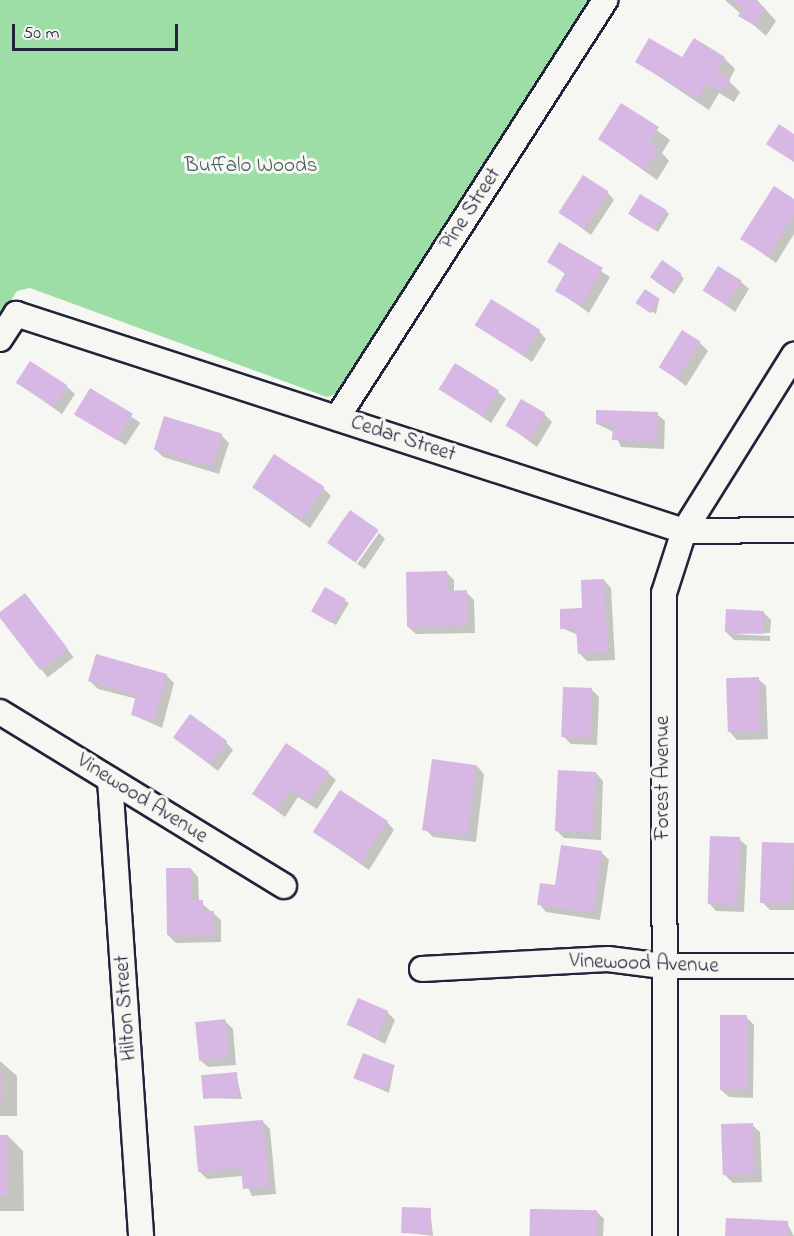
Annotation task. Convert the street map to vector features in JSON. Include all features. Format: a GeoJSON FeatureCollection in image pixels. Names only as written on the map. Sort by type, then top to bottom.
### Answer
{"type":"FeatureCollection","features":[{"type":"Feature","properties":{"kind":"street","name":"Pine Street"},"geometry":{"type":"LineString","coordinates":[[337,418],[605,0]]}},
{"type":"Feature","properties":{"kind":"street","name":"Cedar Street"},"geometry":{"type":"LineString","coordinates":[[0,339],[16,314],[684,531],[794,530]]}},
{"type":"Feature","properties":{"kind":"street","name":"Forest Avenue"},"geometry":{"type":"LineString","coordinates":[[665,1236],[664,593],[684,531],[794,355]]}},
{"type":"Feature","properties":{"kind":"street","name":"Vinewood Avenue"},"geometry":{"type":"LineString","coordinates":[[0,712],[284,886]]}},
{"type":"Feature","properties":{"kind":"street","name":"Hilton Street"},"geometry":{"type":"LineString","coordinates":[[110,780],[141,1236]]}},
{"type":"Feature","properties":{"kind":"street","name":"Vinewood Avenue"},"geometry":{"type":"LineString","coordinates":[[422,969],[608,959],[663,966],[794,966]]}},
{"type":"Feature","properties":{"kind":"green space","name":"Buffalo Woods"},"geometry":{"type":"Polygon","coordinates":[[[0,0],[589,0],[380,333],[341,392],[327,397],[30,288],[17,291],[0,318],[0,0]]]}},
{"type":"Feature","properties":{"kind":"building"},"geometry":{"type":"Polygon","coordinates":[[[730,0],[753,0],[765,8],[754,25],[738,16],[743,8],[730,0]]]}},
{"type":"Feature","properties":{"kind":"building"},"geometry":{"type":"Polygon","coordinates":[[[649,38],[682,57],[694,38],[725,57],[716,71],[730,80],[722,92],[707,83],[697,99],[635,62],[649,38]]]}},
{"type":"Feature","properties":{"kind":"building"},"geometry":{"type":"Polygon","coordinates":[[[621,103],[659,127],[650,142],[659,148],[645,170],[598,139],[621,103]]]}},
{"type":"Feature","properties":{"kind":"building"},"geometry":{"type":"Polygon","coordinates":[[[779,124],[794,134],[794,162],[766,144],[779,124]]]}},
{"type":"Feature","properties":{"kind":"building"},"geometry":{"type":"Polygon","coordinates":[[[583,175],[608,191],[584,229],[558,213],[583,175]]]}},
{"type":"Feature","properties":{"kind":"building"},"geometry":{"type":"Polygon","coordinates":[[[774,186],[794,199],[794,215],[768,256],[740,239],[774,186]]]}},
{"type":"Feature","properties":{"kind":"building"},"geometry":{"type":"Polygon","coordinates":[[[640,194],[667,210],[655,230],[628,214],[640,194]]]}},
{"type":"Feature","properties":{"kind":"building"},"geometry":{"type":"Polygon","coordinates":[[[559,242],[603,268],[581,306],[555,291],[565,273],[547,262],[559,242]]]}},
{"type":"Feature","properties":{"kind":"building"},"geometry":{"type":"Polygon","coordinates":[[[662,260],[682,274],[670,291],[650,277],[662,260]]]}},
{"type":"Feature","properties":{"kind":"building"},"geometry":{"type":"Polygon","coordinates":[[[718,266],[742,281],[726,305],[703,291],[718,266]]]}},
{"type":"Feature","properties":{"kind":"building"},"geometry":{"type":"Polygon","coordinates":[[[645,289],[660,299],[650,313],[635,303],[645,289]]]}},
{"type":"Feature","properties":{"kind":"building"},"geometry":{"type":"Polygon","coordinates":[[[491,299],[540,330],[524,356],[475,325],[491,299]]]}},
{"type":"Feature","properties":{"kind":"building"},"geometry":{"type":"Polygon","coordinates":[[[682,330],[701,342],[677,379],[659,367],[682,330]]]}},
{"type":"Feature","properties":{"kind":"building"},"geometry":{"type":"Polygon","coordinates":[[[30,361],[68,386],[54,407],[16,383],[30,361]]]}},
{"type":"Feature","properties":{"kind":"building"},"geometry":{"type":"Polygon","coordinates":[[[455,363],[499,391],[483,417],[439,389],[455,363]]]}},
{"type":"Feature","properties":{"kind":"building"},"geometry":{"type":"Polygon","coordinates":[[[90,388],[133,414],[117,440],[74,415],[90,388]]]}},
{"type":"Feature","properties":{"kind":"building"},"geometry":{"type":"Polygon","coordinates":[[[521,399],[545,413],[530,440],[506,426],[521,399]]]}},
{"type":"Feature","properties":{"kind":"building"},"geometry":{"type":"Polygon","coordinates":[[[596,410],[658,412],[657,442],[612,440],[613,425],[596,424],[596,410]]]}},
{"type":"Feature","properties":{"kind":"building"},"geometry":{"type":"Polygon","coordinates":[[[164,416],[222,434],[212,467],[154,449],[164,416]]]}},
{"type":"Feature","properties":{"kind":"building"},"geometry":{"type":"Polygon","coordinates":[[[274,454],[324,487],[303,520],[252,488],[274,454]]]}},
{"type":"Feature","properties":{"kind":"building"},"geometry":{"type":"Polygon","coordinates":[[[350,510],[379,530],[356,563],[327,543],[350,510]]]}},
{"type":"Feature","properties":{"kind":"building"},"geometry":{"type":"Polygon","coordinates":[[[447,571],[447,591],[467,590],[468,626],[407,627],[406,572],[447,571]]]}},
{"type":"Feature","properties":{"kind":"building"},"geometry":{"type":"Polygon","coordinates":[[[604,579],[608,652],[578,654],[576,628],[560,629],[560,609],[582,608],[581,580],[604,579]]]}},
{"type":"Feature","properties":{"kind":"building"},"geometry":{"type":"Polygon","coordinates":[[[325,587],[346,599],[332,623],[311,611],[325,587]]]}},
{"type":"Feature","properties":{"kind":"building"},"geometry":{"type":"Polygon","coordinates":[[[25,593],[68,649],[40,670],[0,618],[0,612],[25,593]]]}},
{"type":"Feature","properties":{"kind":"building"},"geometry":{"type":"Polygon","coordinates":[[[726,609],[764,611],[763,634],[725,632],[726,609]]]}},
{"type":"Feature","properties":{"kind":"building"},"geometry":{"type":"Polygon","coordinates":[[[96,654],[167,674],[154,721],[131,715],[136,695],[88,681],[96,654]]]}},
{"type":"Feature","properties":{"kind":"building"},"geometry":{"type":"Polygon","coordinates":[[[759,677],[761,731],[728,732],[726,678],[759,677]]]}},
{"type":"Feature","properties":{"kind":"building"},"geometry":{"type":"Polygon","coordinates":[[[563,687],[592,688],[590,738],[561,737],[563,687]]]}},
{"type":"Feature","properties":{"kind":"building"},"geometry":{"type":"Polygon","coordinates":[[[190,714],[227,741],[210,764],[173,737],[190,714]]]}},
{"type":"Feature","properties":{"kind":"building"},"geometry":{"type":"Polygon","coordinates":[[[286,743],[329,772],[309,802],[290,790],[276,810],[252,794],[286,743]]]}},
{"type":"Feature","properties":{"kind":"building"},"geometry":{"type":"Polygon","coordinates":[[[432,759],[477,765],[467,837],[422,830],[432,759]]]}},
{"type":"Feature","properties":{"kind":"building"},"geometry":{"type":"Polygon","coordinates":[[[558,770],[596,772],[593,833],[555,831],[558,770]]]}},
{"type":"Feature","properties":{"kind":"building"},"geometry":{"type":"Polygon","coordinates":[[[340,790],[388,821],[361,863],[313,832],[340,790]]]}},
{"type":"Feature","properties":{"kind":"building"},"geometry":{"type":"Polygon","coordinates":[[[710,836],[740,837],[738,905],[708,904],[710,836]]]}},
{"type":"Feature","properties":{"kind":"building"},"geometry":{"type":"Polygon","coordinates":[[[762,842],[794,843],[792,904],[760,903],[762,842]]]}},
{"type":"Feature","properties":{"kind":"building"},"geometry":{"type":"Polygon","coordinates":[[[561,845],[602,851],[593,913],[537,905],[540,883],[555,885],[561,845]]]}},
{"type":"Feature","properties":{"kind":"building"},"geometry":{"type":"Polygon","coordinates":[[[166,868],[191,868],[192,900],[203,900],[203,911],[214,911],[214,935],[167,935],[166,868]]]}},
{"type":"Feature","properties":{"kind":"building"},"geometry":{"type":"Polygon","coordinates":[[[358,998],[388,1011],[377,1038],[347,1025],[358,998]]]}},
{"type":"Feature","properties":{"kind":"building"},"geometry":{"type":"Polygon","coordinates":[[[720,1015],[747,1015],[747,1090],[720,1090],[720,1015]]]}},
{"type":"Feature","properties":{"kind":"building"},"geometry":{"type":"Polygon","coordinates":[[[225,1019],[229,1058],[199,1061],[195,1022],[225,1019]]]}},
{"type":"Feature","properties":{"kind":"building"},"geometry":{"type":"Polygon","coordinates":[[[363,1053],[395,1065],[385,1090],[353,1078],[363,1053]]]}},
{"type":"Feature","properties":{"kind":"building"},"geometry":{"type":"Polygon","coordinates":[[[237,1072],[239,1096],[203,1099],[201,1075],[237,1072]]]}},
{"type":"Feature","properties":{"kind":"building"},"geometry":{"type":"Polygon","coordinates":[[[0,1073],[2,1073],[2,1101],[0,1101],[0,1073]]]}},
{"type":"Feature","properties":{"kind":"building"},"geometry":{"type":"Polygon","coordinates":[[[263,1120],[269,1187],[243,1189],[241,1168],[198,1172],[194,1126],[263,1120]]]}},
{"type":"Feature","properties":{"kind":"building"},"geometry":{"type":"Polygon","coordinates":[[[753,1123],[755,1174],[723,1175],[721,1124],[753,1123]]]}},
{"type":"Feature","properties":{"kind":"building"},"geometry":{"type":"Polygon","coordinates":[[[0,1135],[8,1135],[8,1196],[0,1196],[0,1135]]]}},
{"type":"Feature","properties":{"kind":"building"},"geometry":{"type":"Polygon","coordinates":[[[402,1207],[431,1208],[430,1234],[401,1233],[402,1207]]]}},
{"type":"Feature","properties":{"kind":"building"},"geometry":{"type":"Polygon","coordinates":[[[530,1209],[597,1210],[597,1236],[530,1236],[530,1209]]]}},
{"type":"Feature","properties":{"kind":"building"},"geometry":{"type":"Polygon","coordinates":[[[726,1218],[788,1221],[787,1236],[725,1236],[726,1218]]]}}]}
